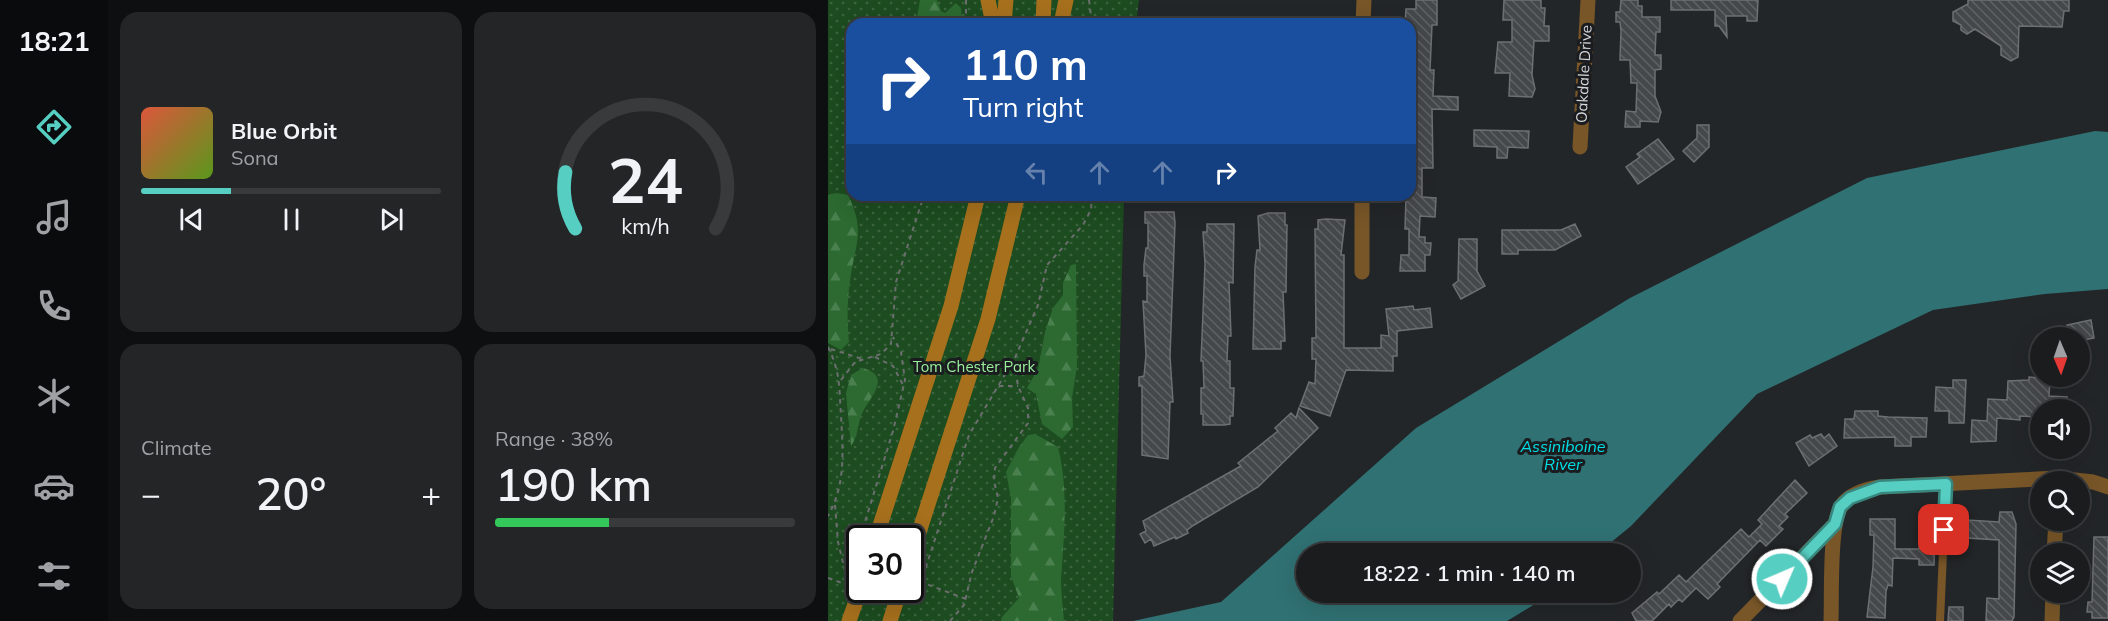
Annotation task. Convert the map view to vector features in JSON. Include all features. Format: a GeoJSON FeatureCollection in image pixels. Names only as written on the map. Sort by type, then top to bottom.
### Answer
{"type":"FeatureCollection","features":[{"type":"Feature","properties":{"kind":"main road"},"geometry":{"type":"LineString","coordinates":[[988,0],[992,18]]}},
{"type":"Feature","properties":{"kind":"main road"},"geometry":{"type":"LineString","coordinates":[[1004,18],[1006,0]]}},
{"type":"Feature","properties":{"kind":"main road"},"geometry":{"type":"LineString","coordinates":[[1043,18],[1044,0]]}},
{"type":"Feature","properties":{"kind":"main road"},"geometry":{"type":"LineString","coordinates":[[1062,18],[1066,0]]}},
{"type":"Feature","properties":{"kind":"main road"},"geometry":{"type":"LineString","coordinates":[[880,525],[951,306],[977,201]]}},
{"type":"Feature","properties":{"kind":"main road"},"geometry":{"type":"LineString","coordinates":[[921,525],[988,319],[1017,201]]}},
{"type":"Feature","properties":{"kind":"main road"},"geometry":{"type":"LineString","coordinates":[[849,621],[855,603]]}},
{"type":"Feature","properties":{"kind":"main road"},"geometry":{"type":"LineString","coordinates":[[890,621],[896,603]]}},
{"type":"Feature","properties":{"kind":"street"},"geometry":{"type":"LineString","coordinates":[[1363,18],[1364,0]]}},
{"type":"Feature","properties":{"kind":"street","name":"Oakdale Drive"},"geometry":{"type":"LineString","coordinates":[[1580,147],[1588,0]]}},
{"type":"Feature","properties":{"kind":"street"},"geometry":{"type":"LineString","coordinates":[[1362,201],[1362,272]]}},
{"type":"Feature","properties":{"kind":"street"},"geometry":{"type":"LineString","coordinates":[[1831,621],[1835,524],[1844,503],[1864,491],[1880,487],[2030,481]]}},
{"type":"Feature","properties":{"kind":"street"},"geometry":{"type":"LineString","coordinates":[[2090,482],[2108,487]]}},
{"type":"Feature","properties":{"kind":"street"},"geometry":{"type":"LineString","coordinates":[[1740,621],[1835,524]]}},
{"type":"Feature","properties":{"kind":"street"},"geometry":{"type":"LineString","coordinates":[[2052,621],[2053,603]]}},
{"type":"Feature","properties":{"kind":"lane"},"geometry":{"type":"LineString","coordinates":[[1940,621],[1946,484]]}},
{"type":"Feature","properties":{"kind":"path"},"geometry":{"type":"LineString","coordinates":[[966,0],[966,18]]}},
{"type":"Feature","properties":{"kind":"path"},"geometry":{"type":"LineString","coordinates":[[1089,0],[1091,18]]}},
{"type":"Feature","properties":{"kind":"path"},"geometry":{"type":"LineString","coordinates":[[841,380],[850,367],[862,359],[874,357],[886,350],[893,337],[896,282],[922,201]]}},
{"type":"Feature","properties":{"kind":"path"},"geometry":{"type":"LineString","coordinates":[[966,599],[921,582],[969,435],[1014,360],[1038,305],[1047,265],[1083,225],[1091,201]]}},
{"type":"Feature","properties":{"kind":"path"},"geometry":{"type":"LineString","coordinates":[[864,525],[893,431],[903,388],[905,370],[901,352],[893,337]]}},
{"type":"Feature","properties":{"kind":"path"},"geometry":{"type":"LineString","coordinates":[[828,516],[835,503],[841,481],[843,461],[841,380],[828,347],[862,359]]}},
{"type":"Feature","properties":{"kind":"path"},"geometry":{"type":"LineString","coordinates":[[874,357],[893,366],[903,388]]}},
{"type":"Feature","properties":{"kind":"path"},"geometry":{"type":"LineString","coordinates":[[950,621],[966,599],[972,572],[997,504],[995,468],[1028,423],[1028,408],[1018,386],[1014,360]]}},
{"type":"Feature","properties":{"kind":"path"},"geometry":{"type":"LineString","coordinates":[[999,386],[1018,386]]}},
{"type":"Feature","properties":{"kind":"path"},"geometry":{"type":"LineString","coordinates":[[835,503],[838,542],[846,575]]}},
{"type":"Feature","properties":{"kind":"path"},"geometry":{"type":"LineString","coordinates":[[828,578],[845,584],[846,582]]}},
{"type":"Feature","properties":{"kind":"green space","name":"Tom Chester Park"},"geometry":{"type":"Polygon","coordinates":[[[828,0],[1139,0],[1137,18],[846,18],[846,201],[1124,201],[1113,621],[828,621],[828,0]]]}},
{"type":"Feature","properties":{"kind":"green space"},"geometry":{"type":"Polygon","coordinates":[[[920,0],[937,0],[941,11],[945,13],[956,3],[961,8],[962,18],[917,18],[920,0]]]}},
{"type":"Feature","properties":{"kind":"green space"},"geometry":{"type":"Polygon","coordinates":[[[836,193],[846,195],[846,201],[850,201],[858,228],[848,296],[849,342],[841,350],[828,343],[828,195],[836,193]]]}},
{"type":"Feature","properties":{"kind":"green space"},"geometry":{"type":"Polygon","coordinates":[[[1076,264],[1077,366],[1072,398],[1073,427],[1062,439],[1042,424],[1036,394],[1027,388],[1038,369],[1045,332],[1053,308],[1063,295],[1063,283],[1071,265],[1076,264]]]}},
{"type":"Feature","properties":{"kind":"green space"},"geometry":{"type":"Polygon","coordinates":[[[863,368],[872,372],[878,382],[861,416],[851,446],[846,393],[851,375],[863,368]]]}},
{"type":"Feature","properties":{"kind":"green space"},"geometry":{"type":"Polygon","coordinates":[[[1035,434],[1058,447],[1064,480],[1061,580],[1064,621],[1001,621],[1019,598],[1011,576],[1011,498],[1006,472],[1028,435],[1035,434]]]}},
{"type":"Feature","properties":{"kind":"water","name":"Assiniboine River"},"geometry":{"type":"Polygon","coordinates":[[[2095,131],[2108,132],[2108,289],[2045,294],[1933,310],[1757,394],[1631,526],[1610,543],[1296,543],[1296,603],[1537,603],[1507,621],[1133,621],[1221,602],[1416,428],[1630,298],[1867,178],[2095,131]]]}},
{"type":"Feature","properties":{"kind":"building"},"geometry":{"type":"Polygon","coordinates":[[[1416,0],[1437,0],[1437,25],[1432,25],[1430,70],[1434,70],[1433,96],[1458,97],[1458,110],[1432,109],[1433,168],[1422,168],[1422,197],[1436,198],[1435,217],[1420,216],[1419,237],[1425,237],[1425,243],[1431,243],[1430,255],[1425,255],[1425,271],[1400,271],[1401,255],[1409,255],[1409,229],[1405,229],[1406,201],[1416,201],[1416,18],[1405,18],[1406,9],[1416,9],[1416,0]]]}},
{"type":"Feature","properties":{"kind":"building"},"geometry":{"type":"Polygon","coordinates":[[[1504,0],[1541,0],[1541,8],[1545,8],[1544,26],[1549,26],[1549,41],[1534,41],[1532,75],[1535,89],[1532,97],[1509,96],[1510,73],[1495,73],[1498,42],[1512,42],[1512,20],[1503,20],[1504,0]]]}},
{"type":"Feature","properties":{"kind":"building"},"geometry":{"type":"Polygon","coordinates":[[[1621,0],[1638,0],[1638,6],[1642,6],[1642,17],[1660,17],[1660,32],[1656,32],[1655,55],[1661,55],[1661,69],[1655,70],[1655,96],[1661,112],[1658,122],[1640,121],[1640,127],[1625,127],[1626,111],[1636,112],[1637,83],[1631,83],[1630,60],[1620,60],[1621,31],[1620,22],[1616,22],[1616,12],[1620,12],[1621,0]]]}},
{"type":"Feature","properties":{"kind":"building"},"geometry":{"type":"Polygon","coordinates":[[[1671,0],[1758,0],[1757,21],[1747,21],[1747,16],[1726,16],[1727,37],[1719,26],[1715,26],[1715,10],[1671,10],[1671,0]]]}},
{"type":"Feature","properties":{"kind":"building"},"geometry":{"type":"Polygon","coordinates":[[[1968,0],[2069,0],[2069,11],[2064,11],[2062,27],[2019,26],[2018,57],[2011,61],[2001,55],[2001,46],[1975,29],[1967,34],[1961,30],[1961,25],[1953,21],[1953,12],[1968,4],[1968,0]]]}},
{"type":"Feature","properties":{"kind":"building"},"geometry":{"type":"Polygon","coordinates":[[[1697,125],[1709,125],[1709,147],[1694,162],[1683,151],[1697,138],[1697,125]]]}},
{"type":"Feature","properties":{"kind":"building"},"geometry":{"type":"Polygon","coordinates":[[[1474,130],[1529,131],[1528,148],[1508,147],[1507,158],[1497,158],[1497,147],[1474,146],[1474,130]]]}},
{"type":"Feature","properties":{"kind":"building"},"geometry":{"type":"Polygon","coordinates":[[[1658,139],[1674,159],[1638,184],[1626,167],[1640,157],[1637,154],[1658,139]]]}},
{"type":"Feature","properties":{"kind":"building"},"geometry":{"type":"Polygon","coordinates":[[[1145,212],[1174,212],[1170,356],[1173,402],[1170,402],[1168,459],[1142,455],[1142,386],[1139,386],[1139,377],[1144,376],[1146,355],[1143,301],[1147,302],[1147,276],[1144,276],[1144,265],[1146,248],[1148,248],[1148,223],[1145,223],[1145,212]]]}},
{"type":"Feature","properties":{"kind":"building"},"geometry":{"type":"Polygon","coordinates":[[[1268,213],[1285,213],[1285,225],[1287,225],[1286,292],[1283,292],[1285,341],[1281,341],[1281,349],[1253,349],[1255,267],[1257,250],[1260,250],[1258,216],[1268,213]]]}},
{"type":"Feature","properties":{"kind":"building"},"geometry":{"type":"Polygon","coordinates":[[[1318,220],[1345,220],[1341,255],[1344,255],[1344,348],[1381,348],[1381,335],[1389,336],[1386,309],[1413,306],[1414,310],[1430,308],[1432,327],[1397,331],[1397,356],[1393,356],[1393,371],[1346,370],[1330,416],[1300,406],[1309,382],[1315,384],[1316,359],[1312,359],[1312,338],[1316,338],[1315,229],[1318,229],[1318,220]]]}},
{"type":"Feature","properties":{"kind":"building"},"geometry":{"type":"Polygon","coordinates":[[[1207,224],[1234,224],[1233,283],[1229,282],[1231,336],[1228,336],[1227,361],[1230,361],[1230,388],[1234,388],[1233,416],[1230,416],[1230,424],[1224,425],[1203,425],[1203,414],[1201,414],[1201,388],[1204,388],[1203,361],[1201,361],[1205,264],[1203,232],[1207,232],[1207,224]]]}},
{"type":"Feature","properties":{"kind":"building"},"geometry":{"type":"Polygon","coordinates":[[[1575,224],[1581,236],[1555,250],[1518,250],[1518,254],[1502,254],[1502,230],[1561,230],[1575,224]]]}},
{"type":"Feature","properties":{"kind":"building"},"geometry":{"type":"Polygon","coordinates":[[[1459,239],[1477,239],[1477,271],[1485,286],[1461,299],[1453,285],[1458,281],[1459,239]]]}},
{"type":"Feature","properties":{"kind":"building"},"geometry":{"type":"Polygon","coordinates":[[[2091,320],[2094,338],[2090,339],[2090,327],[2067,327],[2067,325],[2091,320]]]}},
{"type":"Feature","properties":{"kind":"building"},"geometry":{"type":"Polygon","coordinates":[[[2030,377],[2030,387],[2050,387],[2049,396],[2067,397],[2067,399],[2030,399],[2030,417],[2020,416],[2020,420],[1997,418],[1996,441],[1971,442],[1972,420],[1987,421],[1988,399],[2007,400],[2008,381],[2029,380],[2030,377]]]}},
{"type":"Feature","properties":{"kind":"building"},"geometry":{"type":"Polygon","coordinates":[[[1953,380],[1966,380],[1964,423],[1949,423],[1949,411],[1935,411],[1936,387],[1953,388],[1953,380]]]}},
{"type":"Feature","properties":{"kind":"building"},"geometry":{"type":"Polygon","coordinates":[[[1299,408],[1318,428],[1258,487],[1194,525],[1187,530],[1188,533],[1176,539],[1175,537],[1154,546],[1151,539],[1145,543],[1140,534],[1146,531],[1143,521],[1241,466],[1238,463],[1278,431],[1275,428],[1291,413],[1296,418],[1299,408]]]}},
{"type":"Feature","properties":{"kind":"building"},"geometry":{"type":"Polygon","coordinates":[[[1855,411],[1878,411],[1878,416],[1888,417],[1927,418],[1926,437],[1911,437],[1911,446],[1895,446],[1895,437],[1844,438],[1845,419],[1854,419],[1855,411]]]}},
{"type":"Feature","properties":{"kind":"building"},"geometry":{"type":"Polygon","coordinates":[[[1821,434],[1824,438],[1829,434],[1837,446],[1809,466],[1796,443],[1810,435],[1812,438],[1821,434]]]}},
{"type":"Feature","properties":{"kind":"building"},"geometry":{"type":"Polygon","coordinates":[[[1795,480],[1807,493],[1785,514],[1788,517],[1779,526],[1783,529],[1766,546],[1760,540],[1717,584],[1720,587],[1708,599],[1696,588],[1682,602],[1679,599],[1671,607],[1669,604],[1652,621],[1636,621],[1632,613],[1657,592],[1659,594],[1679,575],[1686,582],[1741,529],[1749,537],[1762,524],[1758,520],[1795,480]]]}},
{"type":"Feature","properties":{"kind":"building"},"geometry":{"type":"Polygon","coordinates":[[[2000,512],[2012,512],[2016,524],[2014,617],[2012,621],[1986,621],[1987,598],[1999,599],[1999,540],[1950,537],[1950,522],[1951,519],[1999,522],[2000,512]]]}},
{"type":"Feature","properties":{"kind":"building"},"geometry":{"type":"Polygon","coordinates":[[[1870,519],[1895,519],[1895,549],[1919,549],[1920,521],[1938,522],[1934,565],[1919,565],[1919,559],[1893,558],[1892,586],[1888,585],[1886,591],[1885,618],[1867,617],[1874,535],[1870,535],[1870,519]]]}},
{"type":"Feature","properties":{"kind":"building"},"geometry":{"type":"Polygon","coordinates":[[[2094,537],[2108,537],[2108,618],[2092,618],[2092,612],[2087,612],[2088,603],[2092,602],[2094,537]]]}},
{"type":"Feature","properties":{"kind":"building"},"geometry":{"type":"Polygon","coordinates":[[[1949,607],[1963,607],[1963,621],[1948,621],[1949,607]]]}},
{"type":"Feature","properties":{"kind":"route"},"geometry":{"type":"LineString","coordinates":[[1782,579],[1835,524],[1840,507],[1850,498],[1864,491],[1880,487],[1946,484],[1944,530]]}}]}
